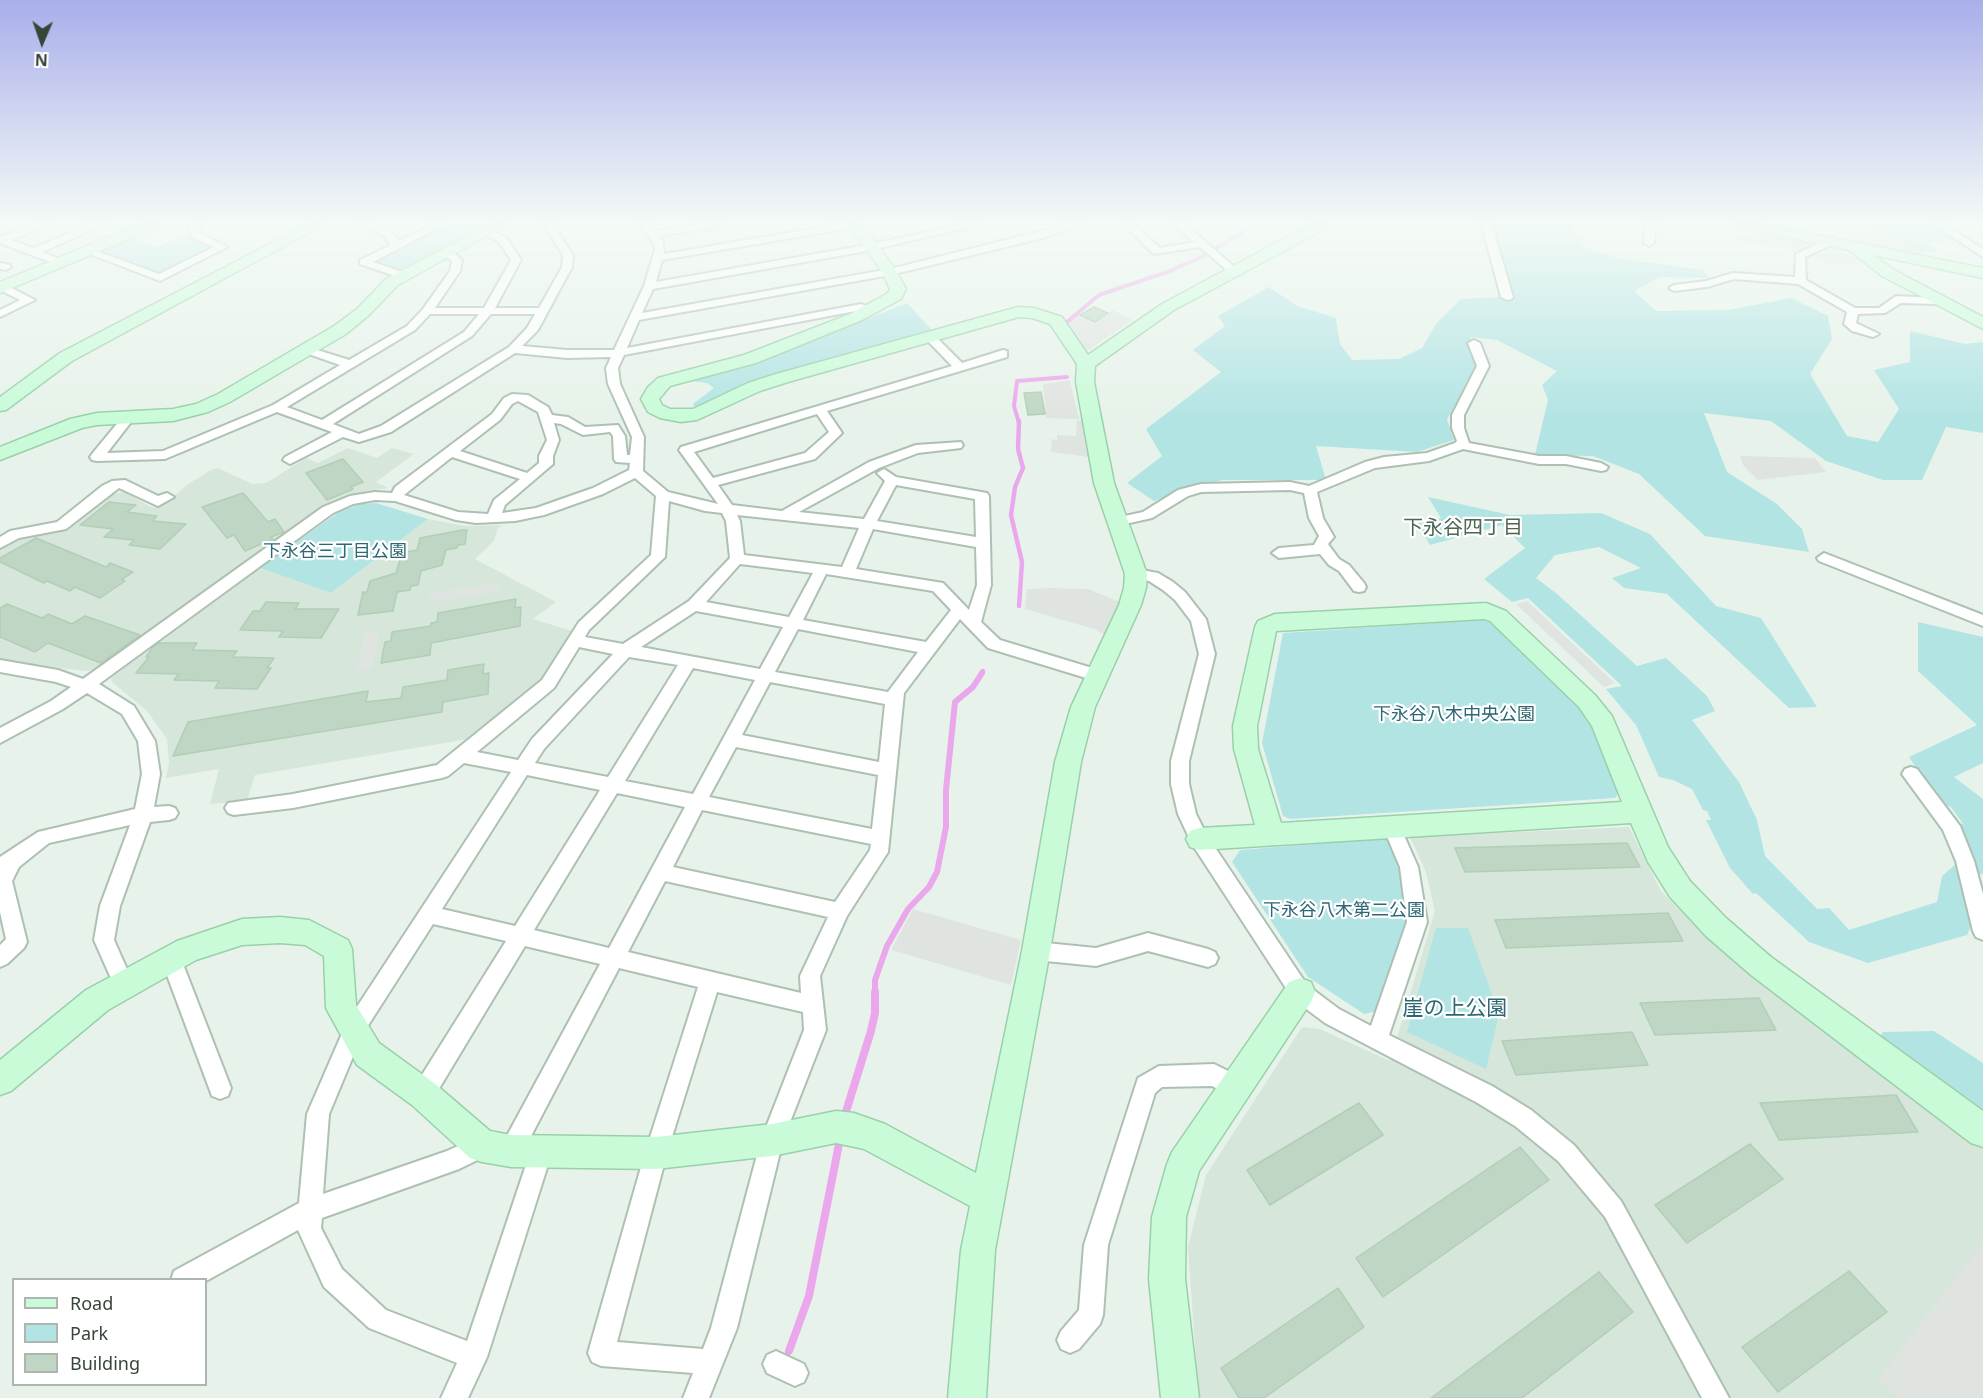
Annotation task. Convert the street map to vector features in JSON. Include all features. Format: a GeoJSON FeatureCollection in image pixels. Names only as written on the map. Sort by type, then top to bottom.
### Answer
{"type":"FeatureCollection","features":[{"type":"Feature","properties":{"kind":"street"},"geometry":{"type":"LineString","coordinates":[[0,314],[28,300],[6,289]]}},
{"type":"Feature","properties":{"kind":"street"},"geometry":{"type":"LineString","coordinates":[[0,406],[66,357],[194,289]]}},
{"type":"Feature","properties":{"kind":"street"},"geometry":{"type":"LineString","coordinates":[[0,454],[77,423],[97,419],[173,415],[202,408],[307,350],[355,318],[385,289]]}},
{"type":"Feature","properties":{"kind":"street"},"geometry":{"type":"LineString","coordinates":[[129,417],[97,457],[165,455],[278,408],[411,328],[442,289]]}},
{"type":"Feature","properties":{"kind":"street"},"geometry":{"type":"LineString","coordinates":[[325,424],[468,334],[488,311],[500,289]]}},
{"type":"Feature","properties":{"kind":"street"},"geometry":{"type":"LineString","coordinates":[[278,408],[359,438],[386,429],[513,348],[532,330],[555,289]]}},
{"type":"Feature","properties":{"kind":"street"},"geometry":{"type":"LineString","coordinates":[[637,465],[638,437],[614,384],[612,368],[647,289]]}},
{"type":"Feature","properties":{"kind":"street"},"geometry":{"type":"LineString","coordinates":[[633,318],[794,289]]}},
{"type":"Feature","properties":{"kind":"street"},"geometry":{"type":"LineString","coordinates":[[898,289],[895,296],[871,310],[750,359],[664,382],[654,391],[650,399],[654,408],[666,414],[681,416],[697,414],[754,387],[782,378],[1018,312],[1048,317],[1061,326],[1086,364],[1085,382],[1104,483],[1136,574],[1135,588],[1130,605],[1096,675],[1076,729],[1068,762],[1036,951],[978,1250],[967,1398]]}},
{"type":"Feature","properties":{"kind":"street"},"geometry":{"type":"LineString","coordinates":[[1086,364],[1168,306],[1200,289]]}},
{"type":"Feature","properties":{"kind":"street"},"geometry":{"type":"LineString","coordinates":[[1505,289],[1507,297]]}},
{"type":"Feature","properties":{"kind":"street"},"geometry":{"type":"LineString","coordinates":[[1815,289],[1853,311],[1881,311],[1895,303],[1896,299],[1938,301]]}},
{"type":"Feature","properties":{"kind":"street"},"geometry":{"type":"LineString","coordinates":[[1917,289],[1983,324]]}},
{"type":"Feature","properties":{"kind":"street"},"geometry":{"type":"LineString","coordinates":[[513,348],[567,354],[618,353],[861,307],[871,310]]}},
{"type":"Feature","properties":{"kind":"street"},"geometry":{"type":"LineString","coordinates":[[427,311],[544,311]]}},
{"type":"Feature","properties":{"kind":"street"},"geometry":{"type":"LineString","coordinates":[[1853,311],[1850,324],[1856,329],[1873,334]]}},
{"type":"Feature","properties":{"kind":"street"},"geometry":{"type":"LineString","coordinates":[[930,337],[960,367]]}},
{"type":"Feature","properties":{"kind":"street"},"geometry":{"type":"LineString","coordinates":[[1461,444],[1464,441],[1458,428],[1458,415],[1483,366],[1474,343]]}},
{"type":"Feature","properties":{"kind":"street"},"geometry":{"type":"LineString","coordinates":[[307,350],[351,365]]}},
{"type":"Feature","properties":{"kind":"street"},"geometry":{"type":"LineString","coordinates":[[474,1357],[378,1319],[333,1278],[309,1229],[318,1114],[354,1029],[538,744],[626,650],[694,605],[737,559],[733,521],[712,483],[686,450],[1004,354]]}},
{"type":"Feature","properties":{"kind":"street"},"geometry":{"type":"LineString","coordinates":[[396,497],[400,490],[496,417],[508,400],[516,397],[524,398],[544,410],[553,440],[546,456],[546,464],[499,503],[493,519]]}},
{"type":"Feature","properties":{"kind":"street"},"geometry":{"type":"LineString","coordinates":[[712,483],[810,456],[836,433],[819,410]]}},
{"type":"Feature","properties":{"kind":"street"},"geometry":{"type":"LineString","coordinates":[[547,419],[564,420],[583,431],[613,428],[619,436],[621,459],[637,465],[663,495],[705,507],[868,524],[982,543]]}},
{"type":"Feature","properties":{"kind":"street"},"geometry":{"type":"LineString","coordinates":[[290,460],[342,432]]}},
{"type":"Feature","properties":{"kind":"street"},"geometry":{"type":"LineString","coordinates":[[1116,522],[1147,515],[1184,493],[1201,488],[1290,486],[1310,490],[1370,465],[1384,461],[1429,457],[1461,444],[1539,460],[1566,459],[1601,467]]}},
{"type":"Feature","properties":{"kind":"street"},"geometry":{"type":"LineString","coordinates":[[786,514],[874,465],[916,449],[956,445]]}},
{"type":"Feature","properties":{"kind":"street"},"geometry":{"type":"LineString","coordinates":[[451,452],[530,478]]}},
{"type":"Feature","properties":{"kind":"street"},"geometry":{"type":"LineString","coordinates":[[0,736],[57,705],[328,510],[350,500],[375,496],[396,497],[456,516],[493,519],[539,512],[598,491],[637,465]]}},
{"type":"Feature","properties":{"kind":"street"},"geometry":{"type":"LineString","coordinates":[[696,1398],[724,1328],[772,1140],[814,1030],[810,976],[840,911],[879,852],[896,692],[929,648],[967,616],[984,585],[982,496],[892,480],[874,465]]}},
{"type":"Feature","properties":{"kind":"street"},"geometry":{"type":"LineString","coordinates":[[847,572],[868,524],[892,480]]}},
{"type":"Feature","properties":{"kind":"street"},"geometry":{"type":"LineString","coordinates":[[0,543],[15,534],[61,526],[107,489],[117,484],[125,484],[158,502],[167,497]]}},
{"type":"Feature","properties":{"kind":"street"},"geometry":{"type":"LineString","coordinates":[[1310,490],[1316,518],[1327,537],[1320,544],[1359,587]]}},
{"type":"Feature","properties":{"kind":"street"},"geometry":{"type":"LineString","coordinates":[[234,808],[293,801],[442,771],[548,684],[584,626],[658,557],[663,495]]}},
{"type":"Feature","properties":{"kind":"street"},"geometry":{"type":"LineString","coordinates":[[1279,553],[1324,549]]}},
{"type":"Feature","properties":{"kind":"street"},"geometry":{"type":"LineString","coordinates":[[1831,578],[1824,558],[1983,621]]}},
{"type":"Feature","properties":{"kind":"street"},"geometry":{"type":"LineString","coordinates":[[737,559],[822,568],[938,587],[994,644],[1096,675]]}},
{"type":"Feature","properties":{"kind":"street"},"geometry":{"type":"LineString","coordinates":[[454,1398],[474,1357],[511,1150],[822,568]]}},
{"type":"Feature","properties":{"kind":"street"},"geometry":{"type":"LineString","coordinates":[[1136,574],[1153,577],[1180,596],[1198,619],[1206,643],[1206,663],[1180,761],[1179,773],[1187,814],[1199,839],[1300,992],[1332,1016],[1377,1041],[1484,1094],[1523,1118],[1566,1153],[1612,1209],[1716,1398]]}},
{"type":"Feature","properties":{"kind":"street"},"geometry":{"type":"LineString","coordinates":[[694,605],[929,648]]}},
{"type":"Feature","properties":{"kind":"street"},"geometry":{"type":"LineString","coordinates":[[1271,834],[1246,749],[1245,726],[1266,627],[1275,622],[1486,611],[1498,616],[1587,701],[1603,723],[1658,854],[1680,889],[1716,927],[1761,966],[1983,1131]]}},
{"type":"Feature","properties":{"kind":"street"},"geometry":{"type":"LineString","coordinates":[[575,640],[894,699]]}},
{"type":"Feature","properties":{"kind":"street"},"geometry":{"type":"LineString","coordinates":[[423,1094],[688,661]]}},
{"type":"Feature","properties":{"kind":"street"},"geometry":{"type":"LineString","coordinates":[[0,666],[58,676],[97,690],[128,710],[146,741],[152,774],[143,815],[110,906],[104,940],[124,985]]}},
{"type":"Feature","properties":{"kind":"street"},"geometry":{"type":"LineString","coordinates":[[731,739],[887,770]]}},
{"type":"Feature","properties":{"kind":"street"},"geometry":{"type":"LineString","coordinates":[[459,755],[879,838]]}},
{"type":"Feature","properties":{"kind":"street"},"geometry":{"type":"LineString","coordinates":[[1911,774],[1951,826],[1965,861],[1983,931]]}},
{"type":"Feature","properties":{"kind":"street"},"geometry":{"type":"LineString","coordinates":[[1199,839],[1639,812]]}},
{"type":"Feature","properties":{"kind":"street"},"geometry":{"type":"LineString","coordinates":[[0,958],[18,942],[2,881],[6,863],[44,837],[143,815],[169,813]]}},
{"type":"Feature","properties":{"kind":"street"},"geometry":{"type":"LineString","coordinates":[[1377,1041],[1417,922],[1409,867],[1392,827]]}},
{"type":"Feature","properties":{"kind":"street"},"geometry":{"type":"LineString","coordinates":[[660,872],[840,911]]}},
{"type":"Feature","properties":{"kind":"street"},"geometry":{"type":"LineString","coordinates":[[428,914],[813,1005]]}},
{"type":"Feature","properties":{"kind":"street"},"geometry":{"type":"LineString","coordinates":[[0,1080],[97,1000],[187,950],[242,932],[280,930],[309,933],[338,949],[341,1008],[368,1054],[423,1094],[511,1150]]}},
{"type":"Feature","properties":{"kind":"street"},"geometry":{"type":"LineString","coordinates":[[1036,951],[1096,957],[1148,942],[1208,958]]}},
{"type":"Feature","properties":{"kind":"street"},"geometry":{"type":"LineString","coordinates":[[171,959],[220,1088]]}},
{"type":"Feature","properties":{"kind":"street"},"geometry":{"type":"LineString","coordinates":[[710,981],[656,1153],[601,1353],[710,1362]]}},
{"type":"Feature","properties":{"kind":"street"},"geometry":{"type":"LineString","coordinates":[[1180,1398],[1167,1279],[1169,1217],[1184,1164],[1300,992]]}},
{"type":"Feature","properties":{"kind":"street"},"geometry":{"type":"LineString","coordinates":[[1070,1340],[1091,1315],[1096,1245],[1146,1086],[1159,1077],[1214,1075],[1236,1087]]}},
{"type":"Feature","properties":{"kind":"street"},"geometry":{"type":"LineString","coordinates":[[187,1278],[309,1211],[451,1161],[511,1150],[656,1153],[772,1140],[845,1128],[873,1136],[989,1198]]}},
{"type":"Feature","properties":{"kind":"shaded area"},"geometry":{"type":"Polygon","coordinates":[[[1113,310],[1133,320],[1084,353],[1068,323],[1078,315],[1095,322],[1113,310]]]}},
{"type":"Feature","properties":{"kind":"shaded area"},"geometry":{"type":"Polygon","coordinates":[[[1070,380],[1079,419],[1046,418],[1043,384],[1070,380]]]}},
{"type":"Feature","properties":{"kind":"shaded area"},"geometry":{"type":"Polygon","coordinates":[[[1077,420],[1085,421],[1092,454],[1089,457],[1051,452],[1052,439],[1057,440],[1057,435],[1076,436],[1077,420]]]}},
{"type":"Feature","properties":{"kind":"shaded area"},"geometry":{"type":"Polygon","coordinates":[[[348,448],[377,458],[392,448],[414,454],[376,482],[388,488],[368,491],[318,509],[94,670],[85,671],[0,660],[0,550],[16,539],[60,532],[107,495],[124,492],[153,508],[170,500],[188,484],[211,470],[218,468],[252,484],[266,483],[306,458],[318,463],[348,448]]]}},
{"type":"Feature","properties":{"kind":"shaded area"},"geometry":{"type":"Polygon","coordinates":[[[1740,456],[1815,458],[1826,472],[1758,480],[1743,465],[1740,456]]]}},
{"type":"Feature","properties":{"kind":"shaded area"},"geometry":{"type":"Polygon","coordinates":[[[428,519],[465,526],[503,525],[498,528],[494,541],[475,559],[556,602],[533,619],[575,632],[547,673],[537,683],[474,738],[255,775],[247,801],[210,804],[219,769],[166,778],[169,763],[167,739],[147,711],[112,682],[111,678],[260,568],[331,593],[428,519]]]}},
{"type":"Feature","properties":{"kind":"shaded area"},"geometry":{"type":"Polygon","coordinates":[[[500,583],[499,592],[429,602],[431,593],[500,583]]]}},
{"type":"Feature","properties":{"kind":"shaded area"},"geometry":{"type":"Polygon","coordinates":[[[1027,589],[1088,589],[1120,602],[1105,635],[1094,629],[1025,609],[1027,589]]]}},
{"type":"Feature","properties":{"kind":"shaded area"},"geometry":{"type":"Polygon","coordinates":[[[1527,601],[1615,683],[1604,687],[1516,604],[1527,601]]]}},
{"type":"Feature","properties":{"kind":"shaded area"},"geometry":{"type":"Polygon","coordinates":[[[380,630],[372,668],[357,670],[365,632],[380,630]]]}},
{"type":"Feature","properties":{"kind":"shaded area"},"geometry":{"type":"Polygon","coordinates":[[[1629,827],[1661,891],[1706,937],[1762,985],[1983,1144],[1983,1398],[1192,1398],[1198,1390],[1188,1247],[1206,1175],[1302,1027],[1320,1029],[1390,1061],[1435,911],[1426,872],[1410,837],[1629,827]]]}},
{"type":"Feature","properties":{"kind":"shaded area"},"geometry":{"type":"Polygon","coordinates":[[[913,909],[1021,940],[1011,985],[891,950],[913,909]]]}},
{"type":"Feature","properties":{"kind":"shaded area"},"geometry":{"type":"Polygon","coordinates":[[[1983,1242],[1983,1398],[1898,1398],[1878,1379],[1983,1242]]]}},
{"type":"Feature","properties":{"kind":"green space"},"geometry":{"type":"Polygon","coordinates":[[[1265,289],[1272,289],[1297,306],[1336,318],[1340,344],[1352,360],[1399,359],[1422,348],[1436,324],[1461,299],[1500,297],[1500,289],[1637,289],[1634,291],[1656,311],[1728,310],[1791,298],[1828,316],[1832,339],[1810,374],[1847,436],[1878,442],[1899,409],[1874,370],[1910,362],[1910,331],[1965,344],[1983,342],[1983,433],[1946,427],[1922,480],[1883,480],[1826,461],[1771,421],[1704,413],[1727,472],[1777,504],[1802,529],[1809,552],[1705,536],[1639,474],[1593,456],[1535,455],[1548,400],[1542,385],[1557,371],[1497,340],[1471,337],[1476,370],[1447,419],[1454,440],[1417,452],[1316,446],[1326,480],[1222,480],[1154,501],[1127,483],[1162,456],[1146,429],[1221,372],[1193,350],[1225,326],[1218,316],[1265,289]]]}},
{"type":"Feature","properties":{"kind":"green space"},"geometry":{"type":"Polygon","coordinates":[[[907,303],[932,330],[753,382],[700,407],[693,406],[714,388],[707,383],[690,381],[784,352],[907,303]]]}},
{"type":"Feature","properties":{"kind":"green space"},"geometry":{"type":"Polygon","coordinates":[[[1428,497],[1510,515],[1601,513],[1650,534],[1716,606],[1761,618],[1817,707],[1789,708],[1667,594],[1624,588],[1612,578],[1641,568],[1599,547],[1555,555],[1536,578],[1556,593],[1637,666],[1666,658],[1707,696],[1715,711],[1692,720],[1739,782],[1757,820],[1765,856],[1817,909],[1829,908],[1849,930],[1937,902],[1942,876],[1966,855],[1954,825],[1963,824],[1951,807],[1939,803],[1909,757],[1977,725],[1918,671],[1918,622],[1983,637],[1983,763],[1954,777],[1983,799],[1983,874],[1980,874],[1979,908],[1967,935],[1868,963],[1809,942],[1756,893],[1753,894],[1730,868],[1706,820],[1711,820],[1707,811],[1703,810],[1692,789],[1673,780],[1659,777],[1636,725],[1606,689],[1622,686],[1528,598],[1512,602],[1484,579],[1525,548],[1502,525],[1430,545],[1418,523],[1441,518],[1428,497]]]}},
{"type":"Feature","properties":{"kind":"green space","name":"下永谷三丁目公園"},"geometry":{"type":"Polygon","coordinates":[[[376,503],[428,519],[331,593],[260,568],[339,512],[360,504],[376,503]]]}},
{"type":"Feature","properties":{"kind":"green space","name":"下永谷八木中央公園"},"geometry":{"type":"Polygon","coordinates":[[[1482,620],[1496,625],[1577,706],[1591,725],[1620,792],[1615,798],[1290,819],[1283,816],[1262,743],[1283,633],[1482,620]]]}},
{"type":"Feature","properties":{"kind":"green space","name":"下永谷八木第二公園"},"geometry":{"type":"Polygon","coordinates":[[[1390,838],[1407,885],[1413,922],[1381,1010],[1364,1014],[1308,977],[1232,862],[1240,850],[1390,838]]]}},
{"type":"Feature","properties":{"kind":"green space","name":"崖の上公園"},"geometry":{"type":"Polygon","coordinates":[[[1436,928],[1468,928],[1499,1014],[1486,1069],[1407,1032],[1436,928]]]}},
{"type":"Feature","properties":{"kind":"green space"},"geometry":{"type":"Polygon","coordinates":[[[1934,1031],[1983,1063],[1983,1118],[1876,1042],[1883,1032],[1934,1031]]]}},
{"type":"Feature","properties":{"kind":"building"},"geometry":{"type":"Polygon","coordinates":[[[1094,307],[1108,313],[1095,322],[1080,315],[1094,307]]]}},
{"type":"Feature","properties":{"kind":"building"},"geometry":{"type":"Polygon","coordinates":[[[1041,392],[1045,414],[1028,415],[1024,393],[1041,392]]]}},
{"type":"Feature","properties":{"kind":"building"},"geometry":{"type":"Polygon","coordinates":[[[343,459],[363,482],[327,500],[306,473],[343,459]]]}},
{"type":"Feature","properties":{"kind":"building"},"geometry":{"type":"Polygon","coordinates":[[[243,493],[268,522],[275,519],[284,532],[245,551],[234,535],[227,538],[202,507],[243,493]]]}},
{"type":"Feature","properties":{"kind":"building"},"geometry":{"type":"Polygon","coordinates":[[[109,502],[136,505],[127,512],[157,516],[152,521],[186,524],[160,549],[129,545],[134,540],[104,537],[113,529],[80,525],[109,502]]]}},
{"type":"Feature","properties":{"kind":"building"},"geometry":{"type":"Polygon","coordinates":[[[467,530],[465,544],[446,550],[442,565],[421,571],[418,585],[411,586],[410,590],[397,592],[393,611],[358,615],[363,592],[367,592],[370,581],[396,573],[402,553],[417,550],[420,538],[467,530]]]}},
{"type":"Feature","properties":{"kind":"building"},"geometry":{"type":"Polygon","coordinates":[[[36,538],[106,567],[110,563],[133,572],[122,579],[125,581],[100,598],[75,587],[70,591],[47,581],[44,583],[0,562],[0,558],[36,538]]]}},
{"type":"Feature","properties":{"kind":"building"},"geometry":{"type":"Polygon","coordinates":[[[516,599],[515,608],[521,607],[520,626],[431,643],[430,655],[381,663],[385,642],[391,641],[392,632],[431,626],[431,623],[437,622],[438,613],[516,599]]]}},
{"type":"Feature","properties":{"kind":"building"},"geometry":{"type":"Polygon","coordinates":[[[266,602],[299,603],[295,609],[339,609],[321,638],[279,637],[283,631],[240,630],[253,611],[260,611],[266,602]]]}},
{"type":"Feature","properties":{"kind":"building"},"geometry":{"type":"Polygon","coordinates":[[[7,604],[42,618],[48,614],[72,624],[85,616],[140,635],[101,663],[48,643],[35,652],[0,637],[0,608],[7,604]]]}},
{"type":"Feature","properties":{"kind":"building"},"geometry":{"type":"Polygon","coordinates":[[[159,643],[197,643],[192,650],[237,651],[232,657],[274,658],[267,668],[271,668],[257,689],[215,688],[219,681],[174,680],[179,674],[136,673],[149,657],[146,657],[153,647],[159,643]]]}},
{"type":"Feature","properties":{"kind":"building"},"geometry":{"type":"Polygon","coordinates":[[[484,664],[483,674],[489,673],[488,694],[443,702],[442,712],[173,756],[188,722],[368,691],[366,702],[401,698],[403,687],[447,680],[448,670],[484,664]]]}},
{"type":"Feature","properties":{"kind":"building"},"geometry":{"type":"Polygon","coordinates":[[[1627,843],[1640,867],[1465,872],[1455,848],[1627,843]]]}},
{"type":"Feature","properties":{"kind":"building"},"geometry":{"type":"Polygon","coordinates":[[[1668,913],[1683,941],[1506,948],[1495,920],[1668,913]]]}},
{"type":"Feature","properties":{"kind":"building"},"geometry":{"type":"Polygon","coordinates":[[[1759,998],[1776,1030],[1655,1035],[1640,1003],[1759,998]]]}},
{"type":"Feature","properties":{"kind":"building"},"geometry":{"type":"Polygon","coordinates":[[[1632,1032],[1648,1065],[1516,1075],[1502,1041],[1632,1032]]]}},
{"type":"Feature","properties":{"kind":"building"},"geometry":{"type":"Polygon","coordinates":[[[1896,1095],[1918,1132],[1779,1140],[1760,1103],[1896,1095]]]}},
{"type":"Feature","properties":{"kind":"building"},"geometry":{"type":"Polygon","coordinates":[[[1359,1103],[1383,1135],[1270,1205],[1247,1170],[1359,1103]]]}},
{"type":"Feature","properties":{"kind":"building"},"geometry":{"type":"Polygon","coordinates":[[[1750,1144],[1783,1179],[1687,1243],[1655,1205],[1750,1144]]]}},
{"type":"Feature","properties":{"kind":"building"},"geometry":{"type":"Polygon","coordinates":[[[1520,1147],[1549,1180],[1383,1297],[1356,1258],[1520,1147]]]}},
{"type":"Feature","properties":{"kind":"building"},"geometry":{"type":"Polygon","coordinates":[[[1849,1271],[1887,1312],[1778,1392],[1742,1347],[1849,1271]]]}},
{"type":"Feature","properties":{"kind":"building"},"geometry":{"type":"Polygon","coordinates":[[[1599,1272],[1633,1312],[1522,1398],[1431,1398],[1599,1272]]]}},
{"type":"Feature","properties":{"kind":"building"},"geometry":{"type":"Polygon","coordinates":[[[1338,1288],[1364,1327],[1264,1398],[1239,1398],[1221,1368],[1338,1288]]]}},
{"type":"Feature","properties":{"kind":"waterway"},"geometry":{"type":"LineString","coordinates":[[1067,322],[1099,295],[1116,289]]}},
{"type":"Feature","properties":{"kind":"waterway"},"geometry":{"type":"LineString","coordinates":[[1019,423],[1014,406],[1017,381],[1067,377]]}},
{"type":"Feature","properties":{"kind":"waterway"},"geometry":{"type":"LineString","coordinates":[[1019,423],[1018,449],[1023,468],[1015,487],[1011,515],[1022,562],[1019,606]]}},
{"type":"Feature","properties":{"kind":"waterway"},"geometry":{"type":"LineString","coordinates":[[844,1118],[871,1031],[875,1013],[875,980],[887,946],[908,909],[929,887],[937,872],[946,827],[946,790],[955,702],[973,687],[982,673]]}},
{"type":"Feature","properties":{"kind":"waterway"},"geometry":{"type":"LineString","coordinates":[[789,1351],[809,1296],[840,1139]]}},
{"type":"Feature","properties":{"kind":"district","name":"下永谷四丁目"},"geometry":{"type":"Point","coordinates":[1463,528]}}]}
